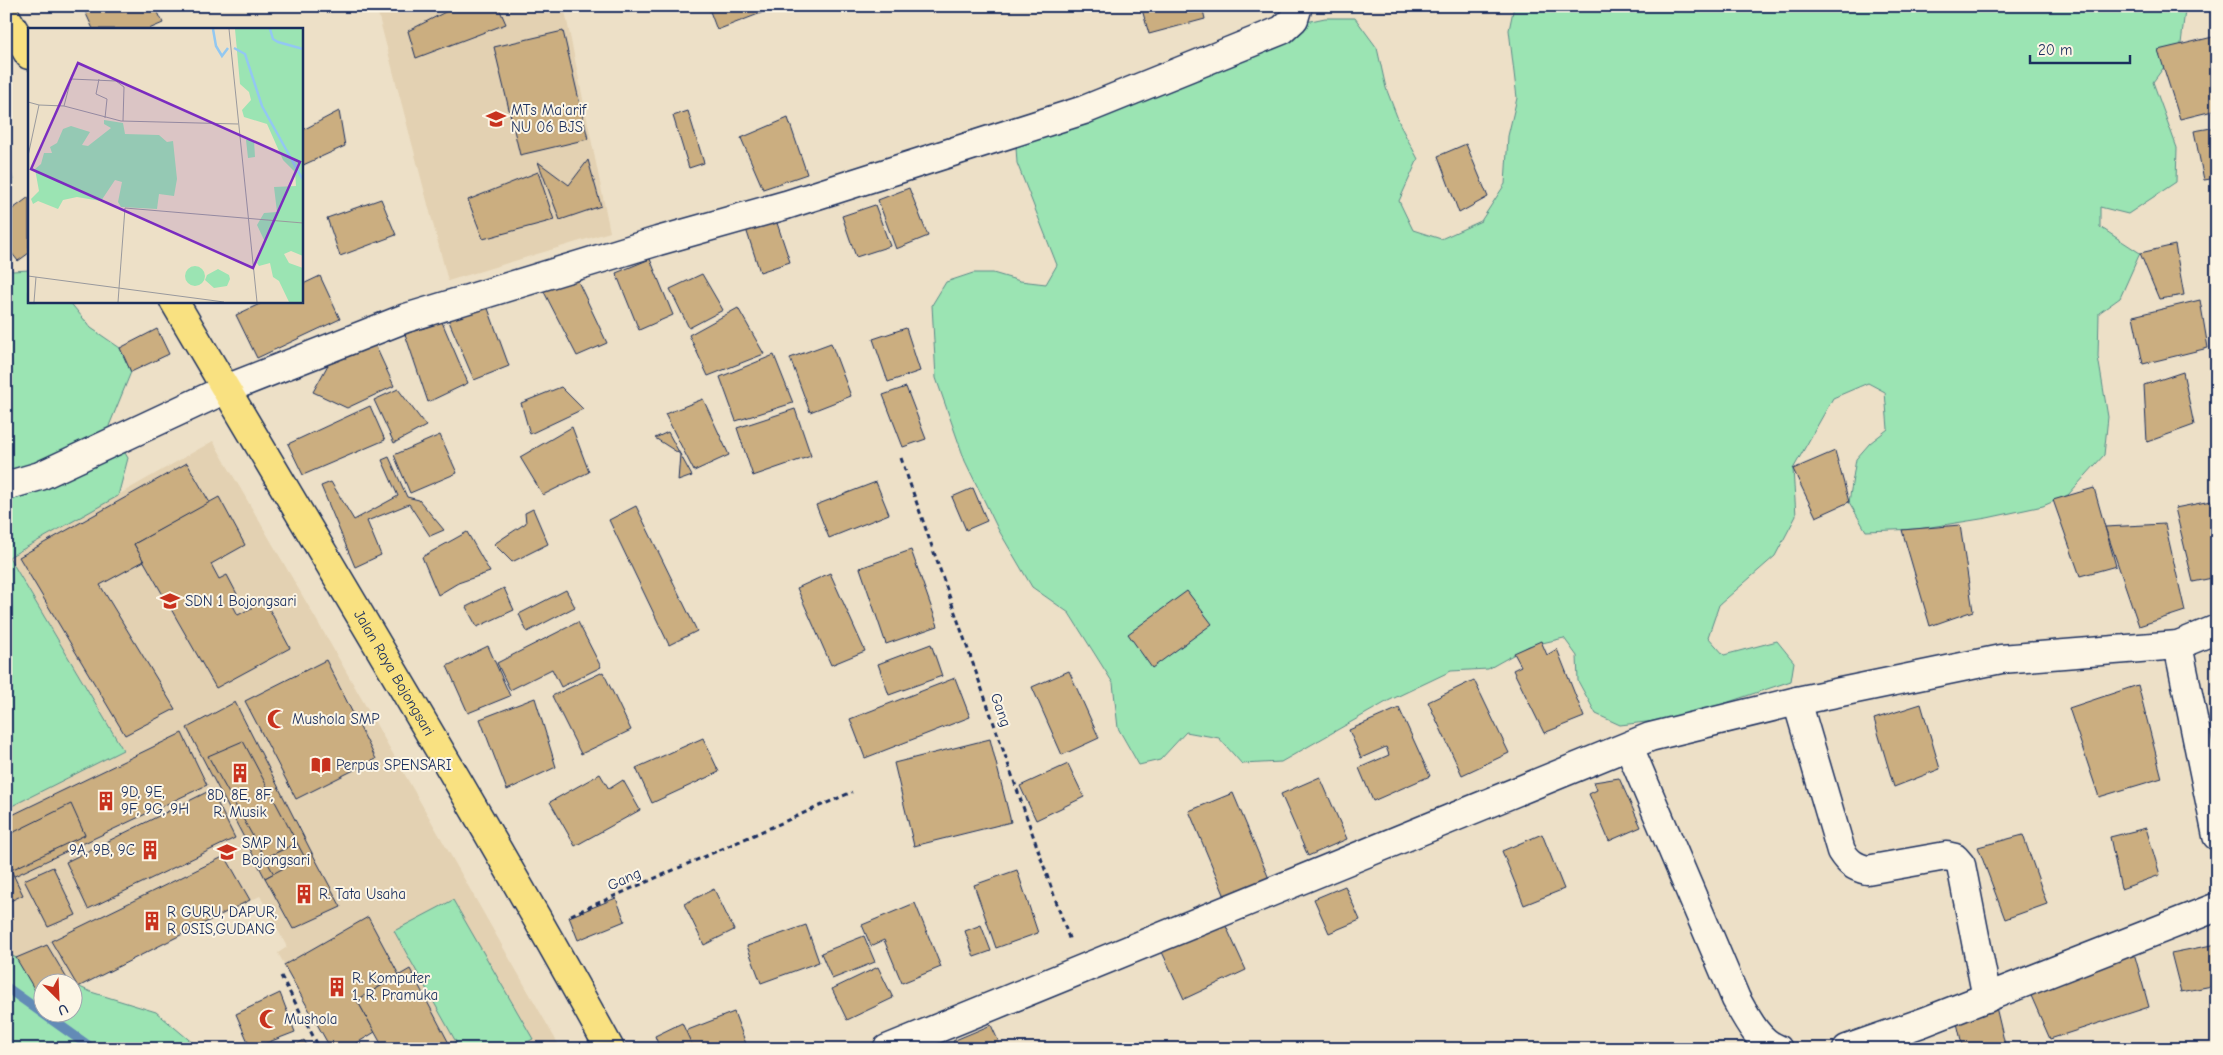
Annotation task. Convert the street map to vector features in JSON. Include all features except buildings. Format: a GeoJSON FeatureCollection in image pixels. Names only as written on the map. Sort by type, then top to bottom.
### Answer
{"type":"FeatureCollection","features":[{"type":"Feature","properties":{"kind":"main road"},"geometry":{"type":"LineString","coordinates":[[6,17],[28,53]]}},
{"type":"Feature","properties":{"kind":"main road","name":"Jalan Raya Bojongsari"},"geometry":{"type":"LineString","coordinates":[[175,302],[321,546],[543,927],[610,1049]]}},
{"type":"Feature","properties":{"kind":"street"},"geometry":{"type":"LineString","coordinates":[[6,486],[40,476],[226,389],[406,318],[649,244],[786,205],[1084,110],[1282,30],[1294,19],[1298,6]]}},
{"type":"Feature","properties":{"kind":"street"},"geometry":{"type":"LineString","coordinates":[[887,1049],[1650,737],[1797,701],[2002,659],[2178,645],[2217,630]]}},
{"type":"Feature","properties":{"kind":"street"},"geometry":{"type":"LineString","coordinates":[[2178,645],[2217,836]]}},
{"type":"Feature","properties":{"kind":"street"},"geometry":{"type":"LineString","coordinates":[[1797,701],[1841,851],[1848,861],[1857,868],[1867,870],[1946,856],[1955,858],[1961,865],[1987,998]]}},
{"type":"Feature","properties":{"kind":"street"},"geometry":{"type":"LineString","coordinates":[[1629,747],[1736,999],[1751,1026],[1771,1046],[1778,1049]]}},
{"type":"Feature","properties":{"kind":"street"},"geometry":{"type":"LineString","coordinates":[[1847,1049],[1987,998],[2217,907]]}},
{"type":"Feature","properties":{"kind":"path","name":"Gang"},"geometry":{"type":"LineString","coordinates":[[901,458],[1080,970]]}},
{"type":"Feature","properties":{"kind":"path","name":"Gang"},"geometry":{"type":"LineString","coordinates":[[543,927],[852,792]]}},
{"type":"Feature","properties":{"kind":"path"},"geometry":{"type":"LineString","coordinates":[[281,976],[320,1049]]}},
{"type":"Feature","properties":{"kind":"shaded area","name":"MTs Ma'arif NU 06 BJS"},"geometry":{"type":"Polygon","coordinates":[[[376,6],[564,6],[610,232],[448,281],[376,6]]]}},
{"type":"Feature","properties":{"kind":"shaded area","name":"SMP N 1 Bojongsari"},"geometry":{"type":"Polygon","coordinates":[[[213,441],[561,1049],[384,1049],[375,1032],[347,1049],[331,1049],[278,953],[287,947],[260,896],[82,985],[82,972],[46,972],[10,955],[6,949],[6,809],[123,750],[9,557],[213,441]]]}},
{"type":"Feature","properties":{"kind":"green space"},"geometry":{"type":"Polygon","coordinates":[[[1514,6],[2183,6],[2185,10],[2181,44],[2153,82],[2177,148],[2176,182],[2128,214],[2100,207],[2100,227],[2140,253],[2120,298],[2099,313],[2098,357],[2108,417],[2104,455],[2068,495],[2043,506],[1987,518],[1918,529],[1866,531],[1849,502],[1856,459],[1870,443],[1888,429],[1885,392],[1868,383],[1833,398],[1793,469],[1796,516],[1775,556],[1719,605],[1708,637],[1724,655],[1777,641],[1794,662],[1791,681],[1681,718],[1620,725],[1596,714],[1578,681],[1577,656],[1564,638],[1529,646],[1488,669],[1451,671],[1388,701],[1281,762],[1242,764],[1219,738],[1186,732],[1160,760],[1139,765],[1118,728],[1113,683],[1069,613],[1032,587],[998,529],[965,461],[936,378],[932,305],[946,282],[973,273],[993,273],[1020,281],[1046,284],[1057,265],[1017,163],[1015,132],[1287,26],[1325,18],[1355,18],[1377,48],[1386,88],[1401,127],[1418,159],[1399,201],[1413,230],[1441,239],[1481,221],[1505,184],[1508,136],[1517,98],[1509,30],[1514,6]]]}},
{"type":"Feature","properties":{"kind":"green space"},"geometry":{"type":"Polygon","coordinates":[[[6,152],[13,180],[6,211],[6,152]]]}},
{"type":"Feature","properties":{"kind":"green space"},"geometry":{"type":"Polygon","coordinates":[[[6,267],[13,271],[28,270],[28,302],[70,302],[91,328],[120,348],[131,372],[109,426],[128,458],[118,496],[9,557],[123,750],[6,809],[6,267]]]}},
{"type":"Feature","properties":{"kind":"green space"},"geometry":{"type":"Polygon","coordinates":[[[453,900],[533,1039],[514,1049],[460,1049],[394,931],[453,900]]]}},
{"type":"Feature","properties":{"kind":"green space"},"geometry":{"type":"Polygon","coordinates":[[[6,949],[10,955],[47,972],[32,972],[32,1022],[82,1022],[82,988],[156,1012],[200,1049],[6,1049],[6,949]]]}},
{"type":"Feature","properties":{"kind":"waterway"},"geometry":{"type":"LineString","coordinates":[[6,987],[93,1049]]}},
{"type":"Feature","properties":{"kind":"place","name":"MTs Ma'arif NU 06 BJS"},"geometry":{"type":"Point","coordinates":[496,119]}},
{"type":"Feature","properties":{"kind":"place","name":"SDN 1 Bojongsari"},"geometry":{"type":"Point","coordinates":[170,601]}},
{"type":"Feature","properties":{"kind":"place","name":"Mushola SMP"},"geometry":{"type":"Point","coordinates":[277,719]}},
{"type":"Feature","properties":{"kind":"place","name":"Perpus SPENSARI"},"geometry":{"type":"Point","coordinates":[321,765]}},
{"type":"Feature","properties":{"kind":"place","name":"8D, 8E, 8F, R. Musik"},"geometry":{"type":"Point","coordinates":[240,773]}},
{"type":"Feature","properties":{"kind":"place","name":"9D, 9E, 9F, 9G, 9H"},"geometry":{"type":"Point","coordinates":[106,801]}},
{"type":"Feature","properties":{"kind":"place","name":"9A, 9B, 9C"},"geometry":{"type":"Point","coordinates":[150,850]}},
{"type":"Feature","properties":{"kind":"place","name":"SMP N 1 Bojongsari"},"geometry":{"type":"Point","coordinates":[227,852]}},
{"type":"Feature","properties":{"kind":"place","name":"R. Tata Usaha"},"geometry":{"type":"Point","coordinates":[304,894]}},
{"type":"Feature","properties":{"kind":"place","name":"R GURU, DAPUR, R OSIS,GUDANG"},"geometry":{"type":"Point","coordinates":[152,921]}},
{"type":"Feature","properties":{"kind":"place","name":"R. Komputer 1, R. Pramuka"},"geometry":{"type":"Point","coordinates":[337,987]}},
{"type":"Feature","properties":{"kind":"place","name":"Mushola"},"geometry":{"type":"Point","coordinates":[269,1019]}}]}
